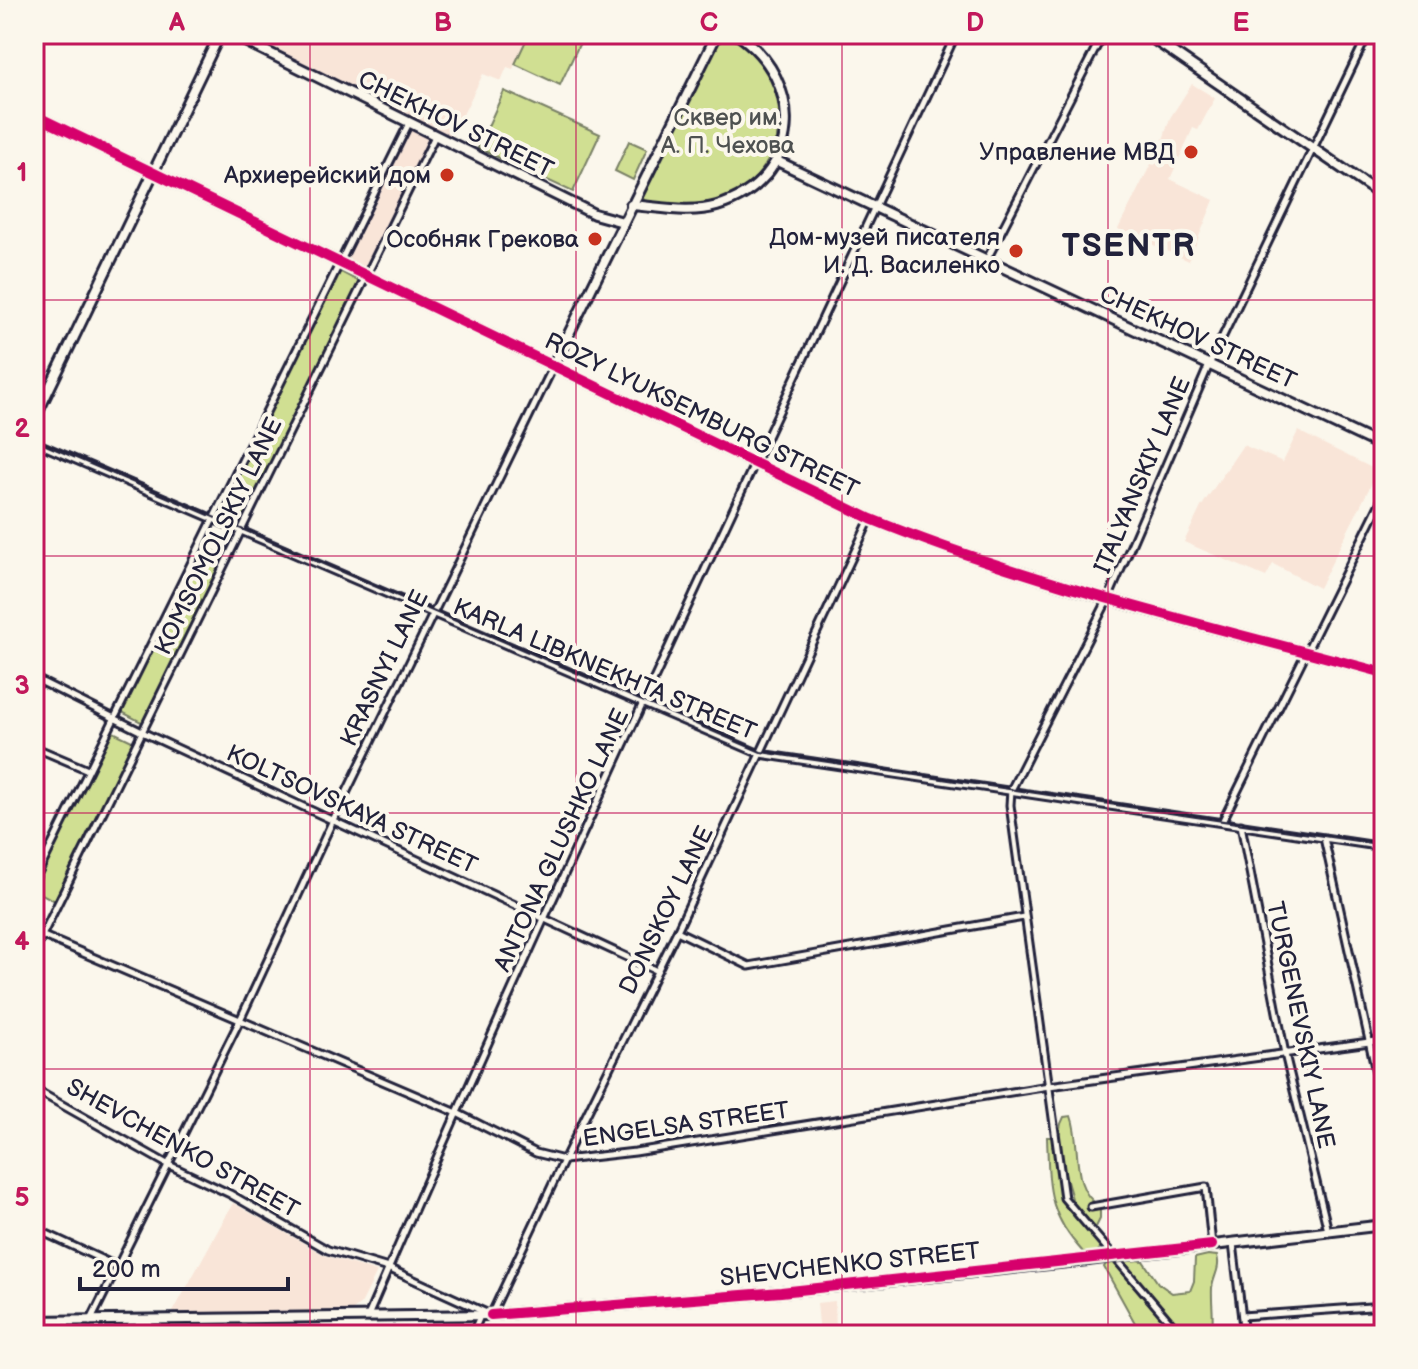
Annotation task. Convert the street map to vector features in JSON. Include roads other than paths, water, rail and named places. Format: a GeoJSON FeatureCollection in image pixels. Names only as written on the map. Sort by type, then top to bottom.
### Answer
{"type":"FeatureCollection","features":[{"type":"Feature","properties":{"kind":"street"},"geometry":{"type":"LineString","coordinates":[[34,420],[220,34]]}},
{"type":"Feature","properties":{"kind":"street","name":"CHEKHOV STREET"},"geometry":{"type":"LineString","coordinates":[[231,34],[594,214],[623,222]]}},
{"type":"Feature","properties":{"kind":"street","name":"KRASNYI LANE"},"geometry":{"type":"LineString","coordinates":[[90,1322],[241,1018],[432,615],[717,34]]}},
{"type":"Feature","properties":{"kind":"street"},"geometry":{"type":"LineString","coordinates":[[631,205],[673,210],[706,209],[720,205],[746,191],[777,161],[786,119],[781,88],[767,61],[737,34]]}},
{"type":"Feature","properties":{"kind":"street","name":"ANTONA GLUSHKO LANE"},"geometry":{"type":"LineString","coordinates":[[367,1316],[455,1112],[956,34]]}},
{"type":"Feature","properties":{"kind":"street"},"geometry":{"type":"LineString","coordinates":[[987,260],[1103,34]]}},
{"type":"Feature","properties":{"kind":"street"},"geometry":{"type":"LineString","coordinates":[[1147,34],[1384,197]]}},
{"type":"Feature","properties":{"kind":"street","name":"ITALYANSKIY LANE"},"geometry":{"type":"LineString","coordinates":[[1181,1335],[1064,1198],[1024,917],[1010,805],[1011,790],[1108,599],[1209,365],[1368,34]]}},
{"type":"Feature","properties":{"kind":"street","name":"ROZY LYUKSEMBURG STREET"},"geometry":{"type":"LineString","coordinates":[[34,115],[871,519],[1108,599],[1384,673]]}},
{"type":"Feature","properties":{"kind":"street","name":"KOMSOMOLSKIY LANE"},"geometry":{"type":"LineString","coordinates":[[34,881],[409,123]]}},
{"type":"Feature","properties":{"kind":"street","name":"KOMSOMOLSKIY LANE"},"geometry":{"type":"LineString","coordinates":[[34,952],[435,136]]}},
{"type":"Feature","properties":{"kind":"street","name":"CHEKHOV STREET"},"geometry":{"type":"LineString","coordinates":[[777,161],[1384,447]]}},
{"type":"Feature","properties":{"kind":"street","name":"KARLA LIBKNEKHTA STREET"},"geometry":{"type":"LineString","coordinates":[[34,442],[760,754],[1384,847]]}},
{"type":"Feature","properties":{"kind":"street"},"geometry":{"type":"LineString","coordinates":[[1222,822],[1384,495]]}},
{"type":"Feature","properties":{"kind":"street","name":"DONSKOY LANE"},"geometry":{"type":"LineString","coordinates":[[491,1315],[677,931],[871,519]]}},
{"type":"Feature","properties":{"kind":"street","name":"KOLTSOVSKAYA STREET"},"geometry":{"type":"LineString","coordinates":[[34,678],[142,732],[657,971]]}},
{"type":"Feature","properties":{"kind":"street"},"geometry":{"type":"LineString","coordinates":[[34,747],[89,770]]}},
{"type":"Feature","properties":{"kind":"street","name":"TURGENEVSKIY LANE"},"geometry":{"type":"LineString","coordinates":[[1241,825],[1285,1054],[1328,1231]]}},
{"type":"Feature","properties":{"kind":"street"},"geometry":{"type":"LineString","coordinates":[[1324,838],[1384,1108]]}},
{"type":"Feature","properties":{"kind":"street"},"geometry":{"type":"LineString","coordinates":[[677,931],[749,966],[1024,917]]}},
{"type":"Feature","properties":{"kind":"street","name":"ENGELSA STREET"},"geometry":{"type":"LineString","coordinates":[[34,932],[455,1112],[536,1153],[564,1160],[635,1152],[1049,1086],[1384,1040]]}},
{"type":"Feature","properties":{"kind":"street","name":"SHEVCHENKO STREET"},"geometry":{"type":"LineString","coordinates":[[34,1089],[328,1250],[388,1268],[491,1315]]}},
{"type":"Feature","properties":{"kind":"street"},"geometry":{"type":"LineString","coordinates":[[1091,1207],[1206,1187],[1212,1245],[1384,1225]]}},
{"type":"Feature","properties":{"kind":"street"},"geometry":{"type":"LineString","coordinates":[[34,1228],[116,1266]]}},
{"type":"Feature","properties":{"kind":"street"},"geometry":{"type":"LineString","coordinates":[[1233,1243],[1244,1335]]}},
{"type":"Feature","properties":{"kind":"street","name":"SHEVCHENKO STREET"},"geometry":{"type":"LineString","coordinates":[[34,1321],[480,1316],[768,1294],[1212,1245]]}},
{"type":"Feature","properties":{"kind":"street"},"geometry":{"type":"LineString","coordinates":[[1242,1316],[1384,1306]]}},
{"type":"Feature","properties":{"kind":"street"},"geometry":{"type":"LineString","coordinates":[[472,1335],[480,1316]]}},
{"type":"Feature","properties":{"kind":"tram line"},"geometry":{"type":"LineString","coordinates":[[34,440],[761,752],[1384,845]]}},
{"type":"Feature","properties":{"kind":"place","name":"Управление МВД"},"geometry":{"type":"Point","coordinates":[1191,152]}},
{"type":"Feature","properties":{"kind":"place","name":"Архиерейский дом"},"geometry":{"type":"Point","coordinates":[447,175]}},
{"type":"Feature","properties":{"kind":"place","name":"Особняк Грекова"},"geometry":{"type":"Point","coordinates":[595,239]}},
{"type":"Feature","properties":{"kind":"place","name":"Дом-музей писателя И. Д. Василенко"},"geometry":{"type":"Point","coordinates":[1016,251]}},
{"type":"Feature","properties":{"kind":"district","name":"TSENTR"},"geometry":{"type":"Point","coordinates":[1129,245]}},
{"type":"Feature","properties":{"kind":"park label","name":"Сквер им. А. П. Чехова"},"geometry":{"type":"Point","coordinates":[728,131]}}]}
